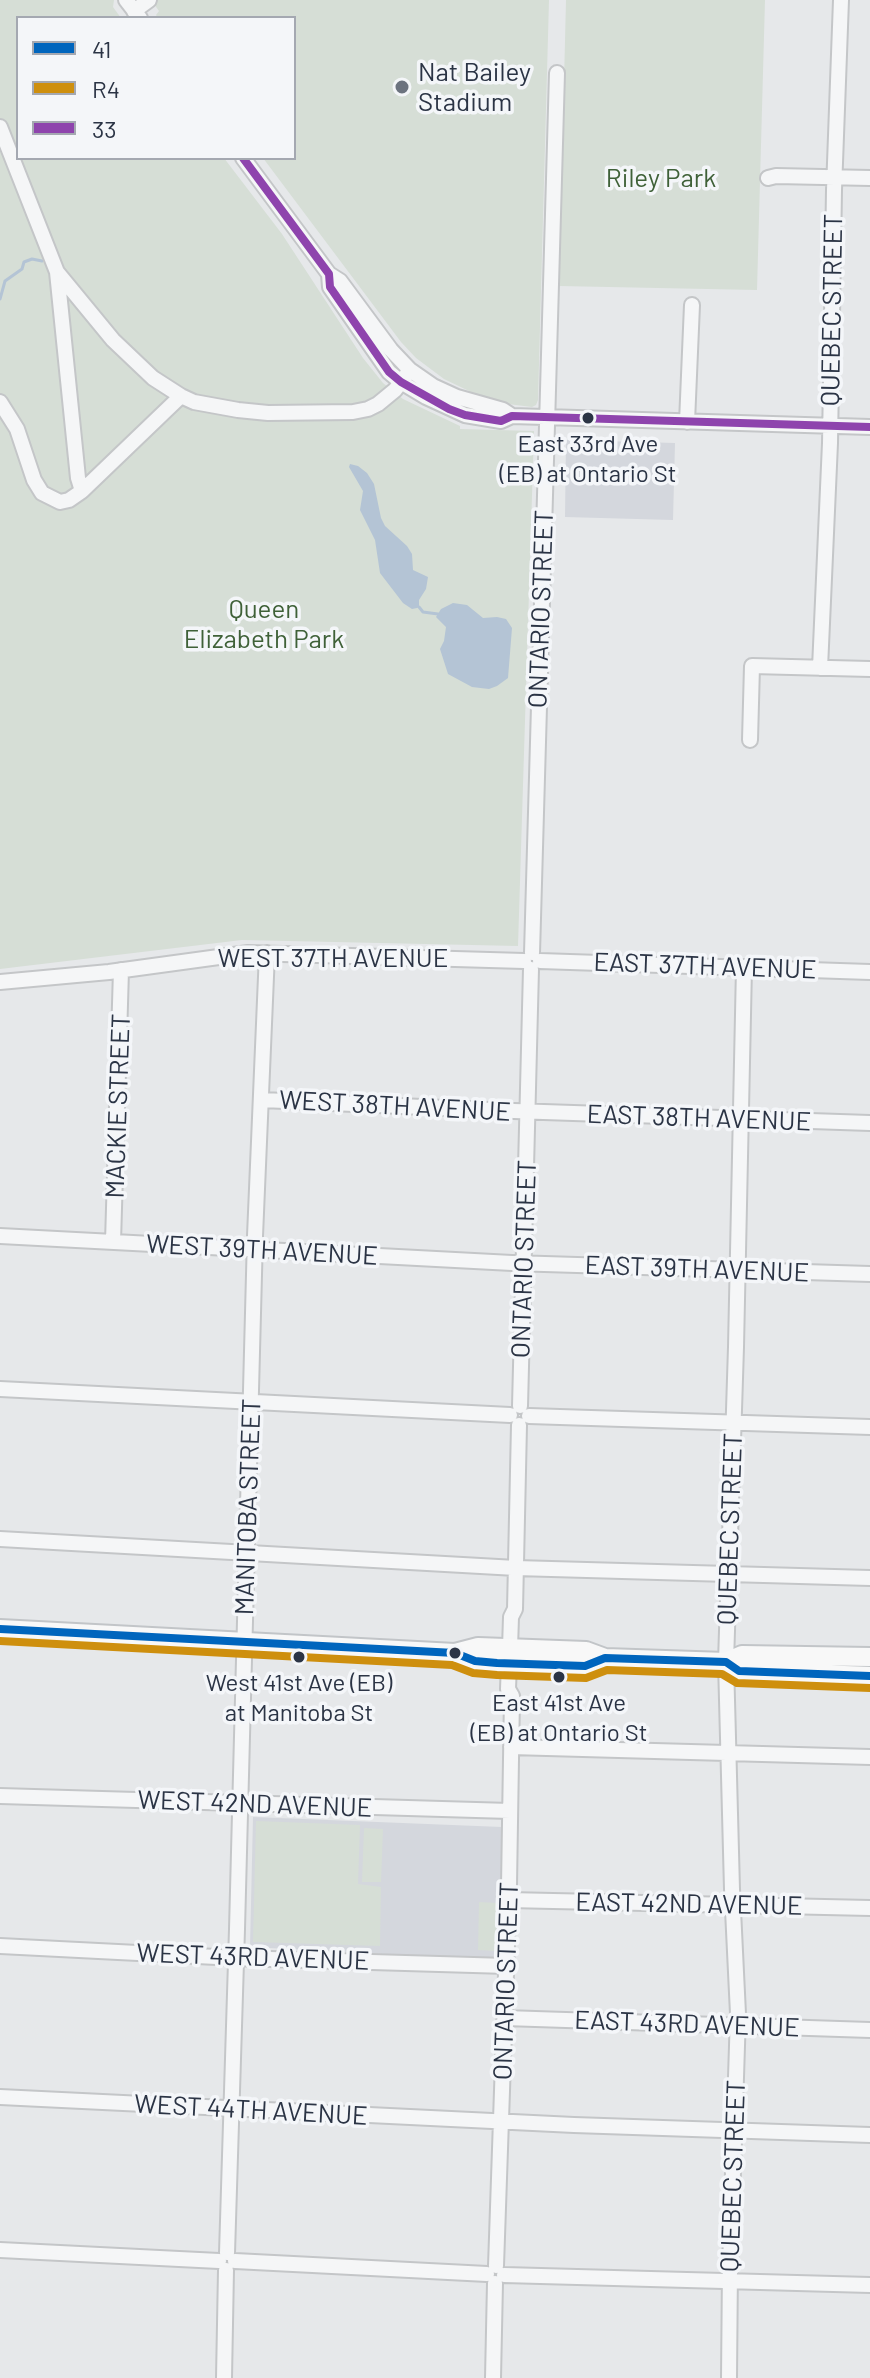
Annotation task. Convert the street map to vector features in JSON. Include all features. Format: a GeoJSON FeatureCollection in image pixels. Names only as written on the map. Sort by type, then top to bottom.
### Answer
{"type":"FeatureCollection","features":[{"type":"Feature","properties":{"kind":"main road"},"geometry":{"type":"LineString","coordinates":[[0,1629],[455,1653],[478,1647],[513,1656],[585,1666],[605,1658],[726,1662],[742,1655],[870,1657]]}},
{"type":"Feature","properties":{"kind":"main road"},"geometry":{"type":"LineString","coordinates":[[726,1662],[739,1671],[870,1676]]}},
{"type":"Feature","properties":{"kind":"street"},"geometry":{"type":"LineString","coordinates":[[133,10],[149,0]]}},
{"type":"Feature","properties":{"kind":"street","name":"QUEBEC STREET"},"geometry":{"type":"LineString","coordinates":[[820,668],[841,0]]}},
{"type":"Feature","properties":{"kind":"street","name":"ONTARIO STREET"},"geometry":{"type":"LineString","coordinates":[[493,2378],[507,1966],[512,1696],[508,1689],[513,1656],[511,1617],[515,1609],[557,73]]}},
{"type":"Feature","properties":{"kind":"street"},"geometry":{"type":"LineString","coordinates":[[0,127],[57,272],[78,478],[82,491]]}},
{"type":"Feature","properties":{"kind":"street"},"geometry":{"type":"LineString","coordinates":[[244,160],[329,274],[340,281],[391,350],[410,370],[433,386],[457,397],[503,410],[512,416]]}},
{"type":"Feature","properties":{"kind":"street"},"geometry":{"type":"LineString","coordinates":[[768,178],[870,178]]}},
{"type":"Feature","properties":{"kind":"street"},"geometry":{"type":"LineString","coordinates":[[57,272],[113,340],[153,378],[194,402],[268,413],[353,412],[378,404],[395,390],[410,370]]}},
{"type":"Feature","properties":{"kind":"street"},"geometry":{"type":"LineString","coordinates":[[329,274],[330,287],[389,372],[401,382],[465,415],[501,421],[512,416],[870,427]]}},
{"type":"Feature","properties":{"kind":"street"},"geometry":{"type":"LineString","coordinates":[[687,422],[692,305]]}},
{"type":"Feature","properties":{"kind":"street"},"geometry":{"type":"LineString","coordinates":[[0,402],[17,429],[34,480],[42,493],[60,502],[82,491],[181,396]]}},
{"type":"Feature","properties":{"kind":"street"},"geometry":{"type":"LineString","coordinates":[[750,740],[752,666],[870,669]]}},
{"type":"Feature","properties":{"kind":"street","name":"WEST 37TH AVENUE"},"geometry":{"type":"LineString","coordinates":[[0,982],[267,953],[532,961]]}},
{"type":"Feature","properties":{"kind":"street","name":"MANITOBA STREET"},"geometry":{"type":"LineString","coordinates":[[224,2378],[254,1249],[267,953]]}},
{"type":"Feature","properties":{"kind":"street","name":"EAST 37TH AVENUE"},"geometry":{"type":"LineString","coordinates":[[532,961],[870,972]]}},
{"type":"Feature","properties":{"kind":"street","name":"QUEBEC STREET"},"geometry":{"type":"LineString","coordinates":[[729,2378],[737,2025],[726,1662],[744,967]]}},
{"type":"Feature","properties":{"kind":"street","name":"MACKIE STREET"},"geometry":{"type":"LineString","coordinates":[[113,1242],[121,970]]}},
{"type":"Feature","properties":{"kind":"street","name":"WEST 38TH AVENUE"},"geometry":{"type":"LineString","coordinates":[[262,1100],[528,1112]]}},
{"type":"Feature","properties":{"kind":"street","name":"EAST 38TH AVENUE"},"geometry":{"type":"LineString","coordinates":[[528,1112],[870,1123]]}},
{"type":"Feature","properties":{"kind":"street","name":"WEST 39TH AVENUE"},"geometry":{"type":"LineString","coordinates":[[0,1236],[524,1264]]}},
{"type":"Feature","properties":{"kind":"street","name":"EAST 39TH AVENUE"},"geometry":{"type":"LineString","coordinates":[[524,1264],[870,1274]]}},
{"type":"Feature","properties":{"kind":"street"},"geometry":{"type":"LineString","coordinates":[[0,1389],[520,1415],[870,1427]]}},
{"type":"Feature","properties":{"kind":"street"},"geometry":{"type":"LineString","coordinates":[[0,1539],[516,1568],[870,1578]]}},
{"type":"Feature","properties":{"kind":"street"},"geometry":{"type":"LineString","coordinates":[[511,1747],[870,1757]]}},
{"type":"Feature","properties":{"kind":"street","name":"WEST 42ND AVENUE"},"geometry":{"type":"LineString","coordinates":[[0,1796],[510,1811]]}},
{"type":"Feature","properties":{"kind":"street","name":"EAST 42ND AVENUE"},"geometry":{"type":"LineString","coordinates":[[508,1900],[870,1908]]}},
{"type":"Feature","properties":{"kind":"street","name":"WEST 43RD AVENUE"},"geometry":{"type":"LineString","coordinates":[[0,1946],[236,1958],[507,1966]]}},
{"type":"Feature","properties":{"kind":"street","name":"EAST 43RD AVENUE"},"geometry":{"type":"LineString","coordinates":[[505,2018],[870,2030]]}},
{"type":"Feature","properties":{"kind":"street","name":"WEST 44TH AVENUE"},"geometry":{"type":"LineString","coordinates":[[0,2097],[574,2125],[870,2135]]}},
{"type":"Feature","properties":{"kind":"street"},"geometry":{"type":"LineString","coordinates":[[0,2250],[496,2275],[870,2285]]}},
{"type":"Feature","properties":{"kind":"shaded area"},"geometry":{"type":"Polygon","coordinates":[[[566,440],[675,443],[673,520],[565,517],[566,440]]]}},
{"type":"Feature","properties":{"kind":"shaded area"},"geometry":{"type":"Polygon","coordinates":[[[253,1817],[502,1827],[500,1960],[250,1947],[253,1817]]]}},
{"type":"Feature","properties":{"kind":"green space","name":"Queen Elizabeth Park"},"geometry":{"type":"Polygon","coordinates":[[[0,0],[114,0],[113,7],[120,16],[16,16],[16,160],[226,160],[282,234],[363,358],[383,383],[403,399],[460,426],[460,429],[534,431],[518,946],[242,940],[0,969],[0,0]]]}},
{"type":"Feature","properties":{"kind":"green space"},"geometry":{"type":"Polygon","coordinates":[[[151,0],[549,0],[536,405],[500,403],[472,396],[469,391],[444,379],[416,358],[264,160],[296,160],[296,16],[157,16],[159,11],[151,0]]]}},
{"type":"Feature","properties":{"kind":"green space","name":"Riley Park"},"geometry":{"type":"Polygon","coordinates":[[[566,0],[765,0],[757,290],[559,286],[566,0]]]}},
{"type":"Feature","properties":{"kind":"green space"},"geometry":{"type":"Polygon","coordinates":[[[256,1821],[360,1825],[358,1884],[381,1887],[380,1946],[253,1942],[256,1821]]]}},
{"type":"Feature","properties":{"kind":"green space"},"geometry":{"type":"Polygon","coordinates":[[[364,1828],[383,1829],[381,1882],[362,1882],[364,1828]]]}},
{"type":"Feature","properties":{"kind":"green space"},"geometry":{"type":"Polygon","coordinates":[[[479,1902],[498,1903],[496,1951],[478,1950],[479,1902]]]}},
{"type":"Feature","properties":{"kind":"water"},"geometry":{"type":"Polygon","coordinates":[[[350,464],[367,473],[374,484],[385,526],[407,546],[412,554],[413,570],[428,577],[417,608],[412,609],[403,603],[380,573],[375,540],[360,510],[363,491],[350,464]]]}},
{"type":"Feature","properties":{"kind":"water"},"geometry":{"type":"Polygon","coordinates":[[[453,603],[467,605],[483,618],[506,619],[512,628],[508,678],[497,686],[489,689],[472,687],[448,674],[440,649],[446,627],[436,617],[441,609],[453,603]]]}},
{"type":"Feature","properties":{"kind":"waterway"},"geometry":{"type":"LineString","coordinates":[[0,299],[5,281],[22,269],[24,262],[32,259],[42,261]]}},
{"type":"Feature","properties":{"kind":"waterway"},"geometry":{"type":"LineString","coordinates":[[419,607],[423,612],[438,614]]}},
{"type":"Feature","properties":{"kind":"transit line","name":"33"},"geometry":{"type":"LineString","coordinates":[[244,160],[329,274],[330,287],[389,372],[449,409],[501,421],[512,416],[870,427]]}},
{"type":"Feature","properties":{"kind":"transit line","name":"41"},"geometry":{"type":"LineString","coordinates":[[0,1629],[455,1653],[475,1661],[497,1663],[585,1666],[605,1658],[726,1662],[739,1671],[870,1676]]}},
{"type":"Feature","properties":{"kind":"transit line","name":"R4"},"geometry":{"type":"LineString","coordinates":[[0,1641],[452,1665],[473,1673],[497,1675],[586,1678],[607,1670],[722,1674],[737,1683],[870,1688]]}},
{"type":"Feature","properties":{"kind":"place","name":"Nat Bailey Stadium"},"geometry":{"type":"Point","coordinates":[402,87]}},
{"type":"Feature","properties":{"kind":"place","name":"East 33rd Ave (EB) at Ontario St"},"geometry":{"type":"Point","coordinates":[588,418]}},
{"type":"Feature","properties":{"kind":"place","name":"West 41st Ave (EB) at Manitoba St"},"geometry":{"type":"Point","coordinates":[299,1657]}},
{"type":"Feature","properties":{"kind":"place","name":"East 41st Ave (EB) at Ontario St"},"geometry":{"type":"Point","coordinates":[559,1677]}}]}
